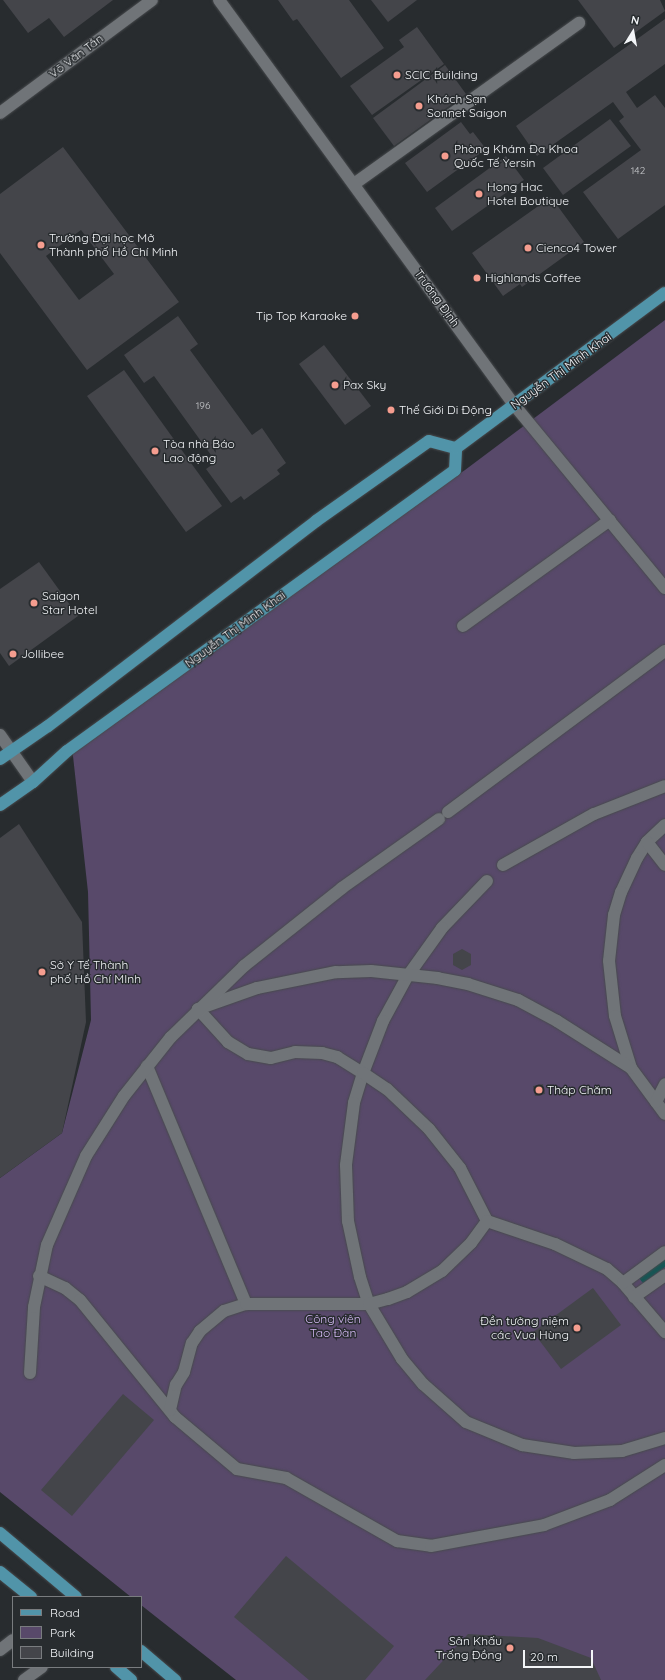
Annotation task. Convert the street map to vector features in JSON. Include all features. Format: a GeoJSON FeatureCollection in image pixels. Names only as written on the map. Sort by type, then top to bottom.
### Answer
{"type":"FeatureCollection","features":[{"type":"Feature","properties":{"kind":"main road","name":"Nguyễn Thị Minh Khai"},"geometry":{"type":"LineString","coordinates":[[0,806],[33,782],[67,751],[455,470],[456,448],[665,294]]}},
{"type":"Feature","properties":{"kind":"main road"},"geometry":{"type":"LineString","coordinates":[[0,759],[316,521],[429,441],[456,448]]}},
{"type":"Feature","properties":{"kind":"main road"},"geometry":{"type":"LineString","coordinates":[[0,1533],[75,1596]]}},
{"type":"Feature","properties":{"kind":"main road"},"geometry":{"type":"LineString","coordinates":[[0,1572],[29,1596]]}},
{"type":"Feature","properties":{"kind":"main road"},"geometry":{"type":"LineString","coordinates":[[142,1652],[175,1680]]}},
{"type":"Feature","properties":{"kind":"main road"},"geometry":{"type":"LineString","coordinates":[[117,1668],[131,1680]]}},
{"type":"Feature","properties":{"kind":"street","name":"Võ Văn Tần"},"geometry":{"type":"LineString","coordinates":[[0,113],[152,0]]}},
{"type":"Feature","properties":{"kind":"street","name":"Trương Định"},"geometry":{"type":"LineString","coordinates":[[219,0],[515,406],[665,588]]}},
{"type":"Feature","properties":{"kind":"street"},"geometry":{"type":"LineString","coordinates":[[354,184],[579,23]]}},
{"type":"Feature","properties":{"kind":"street"},"geometry":{"type":"LineString","coordinates":[[463,626],[610,520]]}},
{"type":"Feature","properties":{"kind":"street"},"geometry":{"type":"LineString","coordinates":[[30,1373],[32,1327],[39,1276],[58,1216],[86,1156],[124,1096],[147,1066],[198,1009],[244,966],[292,926],[665,651]]}},
{"type":"Feature","properties":{"kind":"street"},"geometry":{"type":"LineString","coordinates":[[0,735],[33,782]]}},
{"type":"Feature","properties":{"kind":"street"},"geometry":{"type":"LineString","coordinates":[[503,865],[594,814],[665,786]]}},
{"type":"Feature","properties":{"kind":"street"},"geometry":{"type":"LineString","coordinates":[[665,825],[647,842],[620,892],[610,937],[611,988],[615,1016],[631,1068],[665,1114]]}},
{"type":"Feature","properties":{"kind":"street"},"geometry":{"type":"LineString","coordinates":[[647,842],[665,865]]}},
{"type":"Feature","properties":{"kind":"street"},"geometry":{"type":"LineString","coordinates":[[487,881],[442,928],[407,977],[383,1021],[363,1073],[349,1134],[346,1193],[353,1249],[369,1304],[388,1338],[423,1384],[466,1422],[484,1431],[522,1445],[574,1453],[622,1451],[665,1438]]}},
{"type":"Feature","properties":{"kind":"street"},"geometry":{"type":"LineString","coordinates":[[198,1009],[257,988],[320,974],[371,971],[468,984],[518,1000],[557,1021],[631,1068]]}},
{"type":"Feature","properties":{"kind":"street"},"geometry":{"type":"LineString","coordinates":[[198,1009],[228,1042],[248,1054],[271,1058],[294,1052],[322,1053],[337,1057],[387,1089],[430,1129],[460,1168],[487,1221],[521,1231],[582,1255],[607,1268],[623,1283],[665,1332]]}},
{"type":"Feature","properties":{"kind":"street"},"geometry":{"type":"LineString","coordinates":[[147,1066],[246,1304]]}},
{"type":"Feature","properties":{"kind":"street"},"geometry":{"type":"LineString","coordinates":[[656,1102],[665,1084]]}},
{"type":"Feature","properties":{"kind":"street"},"geometry":{"type":"LineString","coordinates":[[170,1410],[176,1385],[184,1372],[186,1357],[200,1331],[224,1311],[246,1304],[369,1304],[407,1292],[442,1272],[471,1243],[487,1221]]}},
{"type":"Feature","properties":{"kind":"street"},"geometry":{"type":"LineString","coordinates":[[623,1283],[665,1252]]}},
{"type":"Feature","properties":{"kind":"street"},"geometry":{"type":"LineString","coordinates":[[634,1297],[665,1275]]}},
{"type":"Feature","properties":{"kind":"street"},"geometry":{"type":"LineString","coordinates":[[39,1276],[65,1288],[80,1300],[170,1410],[237,1469],[286,1478],[387,1538],[419,1546],[544,1525],[610,1500],[665,1465]]}},
{"type":"Feature","properties":{"kind":"street"},"geometry":{"type":"LineString","coordinates":[[0,1650],[12,1641]]}},
{"type":"Feature","properties":{"kind":"street"},"geometry":{"type":"LineString","coordinates":[[24,1680],[41,1668]]}},
{"type":"Feature","properties":{"kind":"green space","name":"Công viên Tao Đàn"},"geometry":{"type":"Polygon","coordinates":[[[665,320],[665,1680],[236,1680],[142,1606],[142,1596],[130,1596],[0,1492],[0,1178],[62,1133],[91,1020],[88,892],[72,747],[465,470],[665,320]]]}},
{"type":"Feature","properties":{"kind":"water"},"geometry":{"type":"Polygon","coordinates":[[[665,1259],[665,1267],[643,1283],[639,1278],[665,1259]]]}},
{"type":"Feature","properties":{"kind":"building"},"geometry":{"type":"Polygon","coordinates":[[[3,0],[113,0],[64,37],[49,18],[28,33],[3,0]]]}},
{"type":"Feature","properties":{"kind":"building"},"geometry":{"type":"Polygon","coordinates":[[[278,0],[349,0],[384,48],[341,78],[297,19],[293,21],[278,0]]]}},
{"type":"Feature","properties":{"kind":"building"},"geometry":{"type":"Polygon","coordinates":[[[371,0],[417,0],[388,22],[371,0]]]}},
{"type":"Feature","properties":{"kind":"building"},"geometry":{"type":"Polygon","coordinates":[[[578,0],[660,0],[665,11],[614,48],[578,0]]]}},
{"type":"Feature","properties":{"kind":"building"},"geometry":{"type":"Polygon","coordinates":[[[665,19],[665,64],[626,92],[637,108],[655,95],[665,108],[665,205],[618,239],[583,192],[641,150],[619,121],[624,117],[613,102],[537,156],[516,126],[665,19]]]}},
{"type":"Feature","properties":{"kind":"building","name":"SCIC Building"},"geometry":{"type":"Polygon","coordinates":[[[417,27],[444,64],[372,115],[350,86],[404,47],[399,40],[417,27]]]}},
{"type":"Feature","properties":{"kind":"building","name":"Khách Sạn Sonnet Saigon"},"geometry":{"type":"Polygon","coordinates":[[[445,65],[466,94],[394,146],[373,118],[445,65]]]}},
{"type":"Feature","properties":{"kind":"building"},"geometry":{"type":"Polygon","coordinates":[[[610,119],[631,146],[563,195],[543,168],[610,119]]]}},
{"type":"Feature","properties":{"kind":"building","name":"Phòng Khám Đa Khoa Quốc Tế Yersin"},"geometry":{"type":"Polygon","coordinates":[[[461,122],[470,134],[473,132],[486,149],[427,192],[405,163],[461,122]]]}},
{"type":"Feature","properties":{"kind":"building"},"geometry":{"type":"Polygon","coordinates":[[[63,147],[179,302],[87,370],[0,253],[0,194],[63,147]],[[81,230],[46,256],[79,300],[114,274],[81,230]]]}},
{"type":"Feature","properties":{"kind":"building","name":"Hong Hac Hotel Boutique"},"geometry":{"type":"Polygon","coordinates":[[[506,156],[524,180],[452,231],[435,208],[506,156]]]}},
{"type":"Feature","properties":{"kind":"building","name":"Cienco4 Tower"},"geometry":{"type":"Polygon","coordinates":[[[551,197],[584,242],[522,287],[520,284],[503,296],[472,253],[551,197]]]}},
{"type":"Feature","properties":{"kind":"building"},"geometry":{"type":"Polygon","coordinates":[[[178,316],[198,344],[190,350],[252,435],[262,428],[286,463],[277,470],[280,474],[244,500],[241,496],[231,503],[206,469],[216,462],[154,376],[144,383],[124,355],[178,316]]]}},
{"type":"Feature","properties":{"kind":"building","name":"Pax Sky"},"geometry":{"type":"Polygon","coordinates":[[[324,345],[371,406],[345,425],[299,364],[324,345]]]}},
{"type":"Feature","properties":{"kind":"building","name":"Tòa nhà Báo Lao động"},"geometry":{"type":"Polygon","coordinates":[[[124,370],[222,506],[186,532],[87,396],[124,370]]]}},
{"type":"Feature","properties":{"kind":"building","name":"Saigon Star Hotel"},"geometry":{"type":"Polygon","coordinates":[[[39,562],[78,616],[9,666],[0,653],[0,589],[39,562]]]}},
{"type":"Feature","properties":{"kind":"building","name":"Sở Y Tế Thành phố Hồ Chí MInh"},"geometry":{"type":"Polygon","coordinates":[[[19,824],[82,922],[86,1022],[62,1133],[0,1178],[0,838],[19,824]]]}},
{"type":"Feature","properties":{"kind":"building"},"geometry":{"type":"Polygon","coordinates":[[[462,949],[471,954],[471,965],[462,970],[453,965],[453,954],[462,949]]]}},
{"type":"Feature","properties":{"kind":"building","name":"Tháp Chăm"},"geometry":{"type":"Polygon","coordinates":[[[543,1084],[545,1094],[535,1096],[533,1086],[543,1084]]]}},
{"type":"Feature","properties":{"kind":"building","name":"Đền tưởng niệm các Vua Hùng"},"geometry":{"type":"Polygon","coordinates":[[[593,1288],[621,1325],[561,1369],[533,1332],[593,1288]]]}},
{"type":"Feature","properties":{"kind":"building"},"geometry":{"type":"Polygon","coordinates":[[[123,1394],[154,1420],[72,1516],[41,1490],[123,1394]]]}},
{"type":"Feature","properties":{"kind":"building"},"geometry":{"type":"Polygon","coordinates":[[[286,1556],[394,1646],[365,1680],[309,1680],[234,1617],[286,1556]]]}},
{"type":"Feature","properties":{"kind":"building","name":"Sân Khấu Trống Đồng"},"geometry":{"type":"Polygon","coordinates":[[[468,1634],[538,1638],[591,1658],[601,1680],[425,1680],[468,1634]]]}},
{"type":"Feature","properties":{"kind":"place","name":"SCIC Building"},"geometry":{"type":"Point","coordinates":[397,75]}},
{"type":"Feature","properties":{"kind":"place","name":"Khách Sạn Sonnet Saigon"},"geometry":{"type":"Point","coordinates":[419,106]}},
{"type":"Feature","properties":{"kind":"place","name":"Phòng Khám Đa Khoa Quốc Tế Yersin"},"geometry":{"type":"Point","coordinates":[445,156]}},
{"type":"Feature","properties":{"kind":"place","name":"Hong Hac Hotel Boutique"},"geometry":{"type":"Point","coordinates":[479,194]}},
{"type":"Feature","properties":{"kind":"place","name":"Trường Đại học Mở Thành phố Hồ Chí Minh"},"geometry":{"type":"Point","coordinates":[41,245]}},
{"type":"Feature","properties":{"kind":"place","name":"Cienco4 Tower"},"geometry":{"type":"Point","coordinates":[528,248]}},
{"type":"Feature","properties":{"kind":"place","name":"Highlands Coffee"},"geometry":{"type":"Point","coordinates":[477,278]}},
{"type":"Feature","properties":{"kind":"place","name":"Tip Top Karaoke"},"geometry":{"type":"Point","coordinates":[355,316]}},
{"type":"Feature","properties":{"kind":"place","name":"Pax Sky"},"geometry":{"type":"Point","coordinates":[335,385]}},
{"type":"Feature","properties":{"kind":"place","name":"Thế Giới Di Động"},"geometry":{"type":"Point","coordinates":[391,410]}},
{"type":"Feature","properties":{"kind":"place","name":"Tòa nhà Báo Lao động"},"geometry":{"type":"Point","coordinates":[155,451]}},
{"type":"Feature","properties":{"kind":"place","name":"Saigon Star Hotel"},"geometry":{"type":"Point","coordinates":[34,603]}},
{"type":"Feature","properties":{"kind":"place","name":"Jollibee"},"geometry":{"type":"Point","coordinates":[13,654]}},
{"type":"Feature","properties":{"kind":"place","name":"Sở Y Tế Thành phố Hồ Chí MInh"},"geometry":{"type":"Point","coordinates":[42,972]}},
{"type":"Feature","properties":{"kind":"place","name":"Tháp Chăm"},"geometry":{"type":"Point","coordinates":[539,1090]}},
{"type":"Feature","properties":{"kind":"place","name":"Đền tưởng niệm các Vua Hùng"},"geometry":{"type":"Point","coordinates":[577,1328]}},
{"type":"Feature","properties":{"kind":"place","name":"Sân Khấu Trống Đồng"},"geometry":{"type":"Point","coordinates":[510,1648]}}]}
